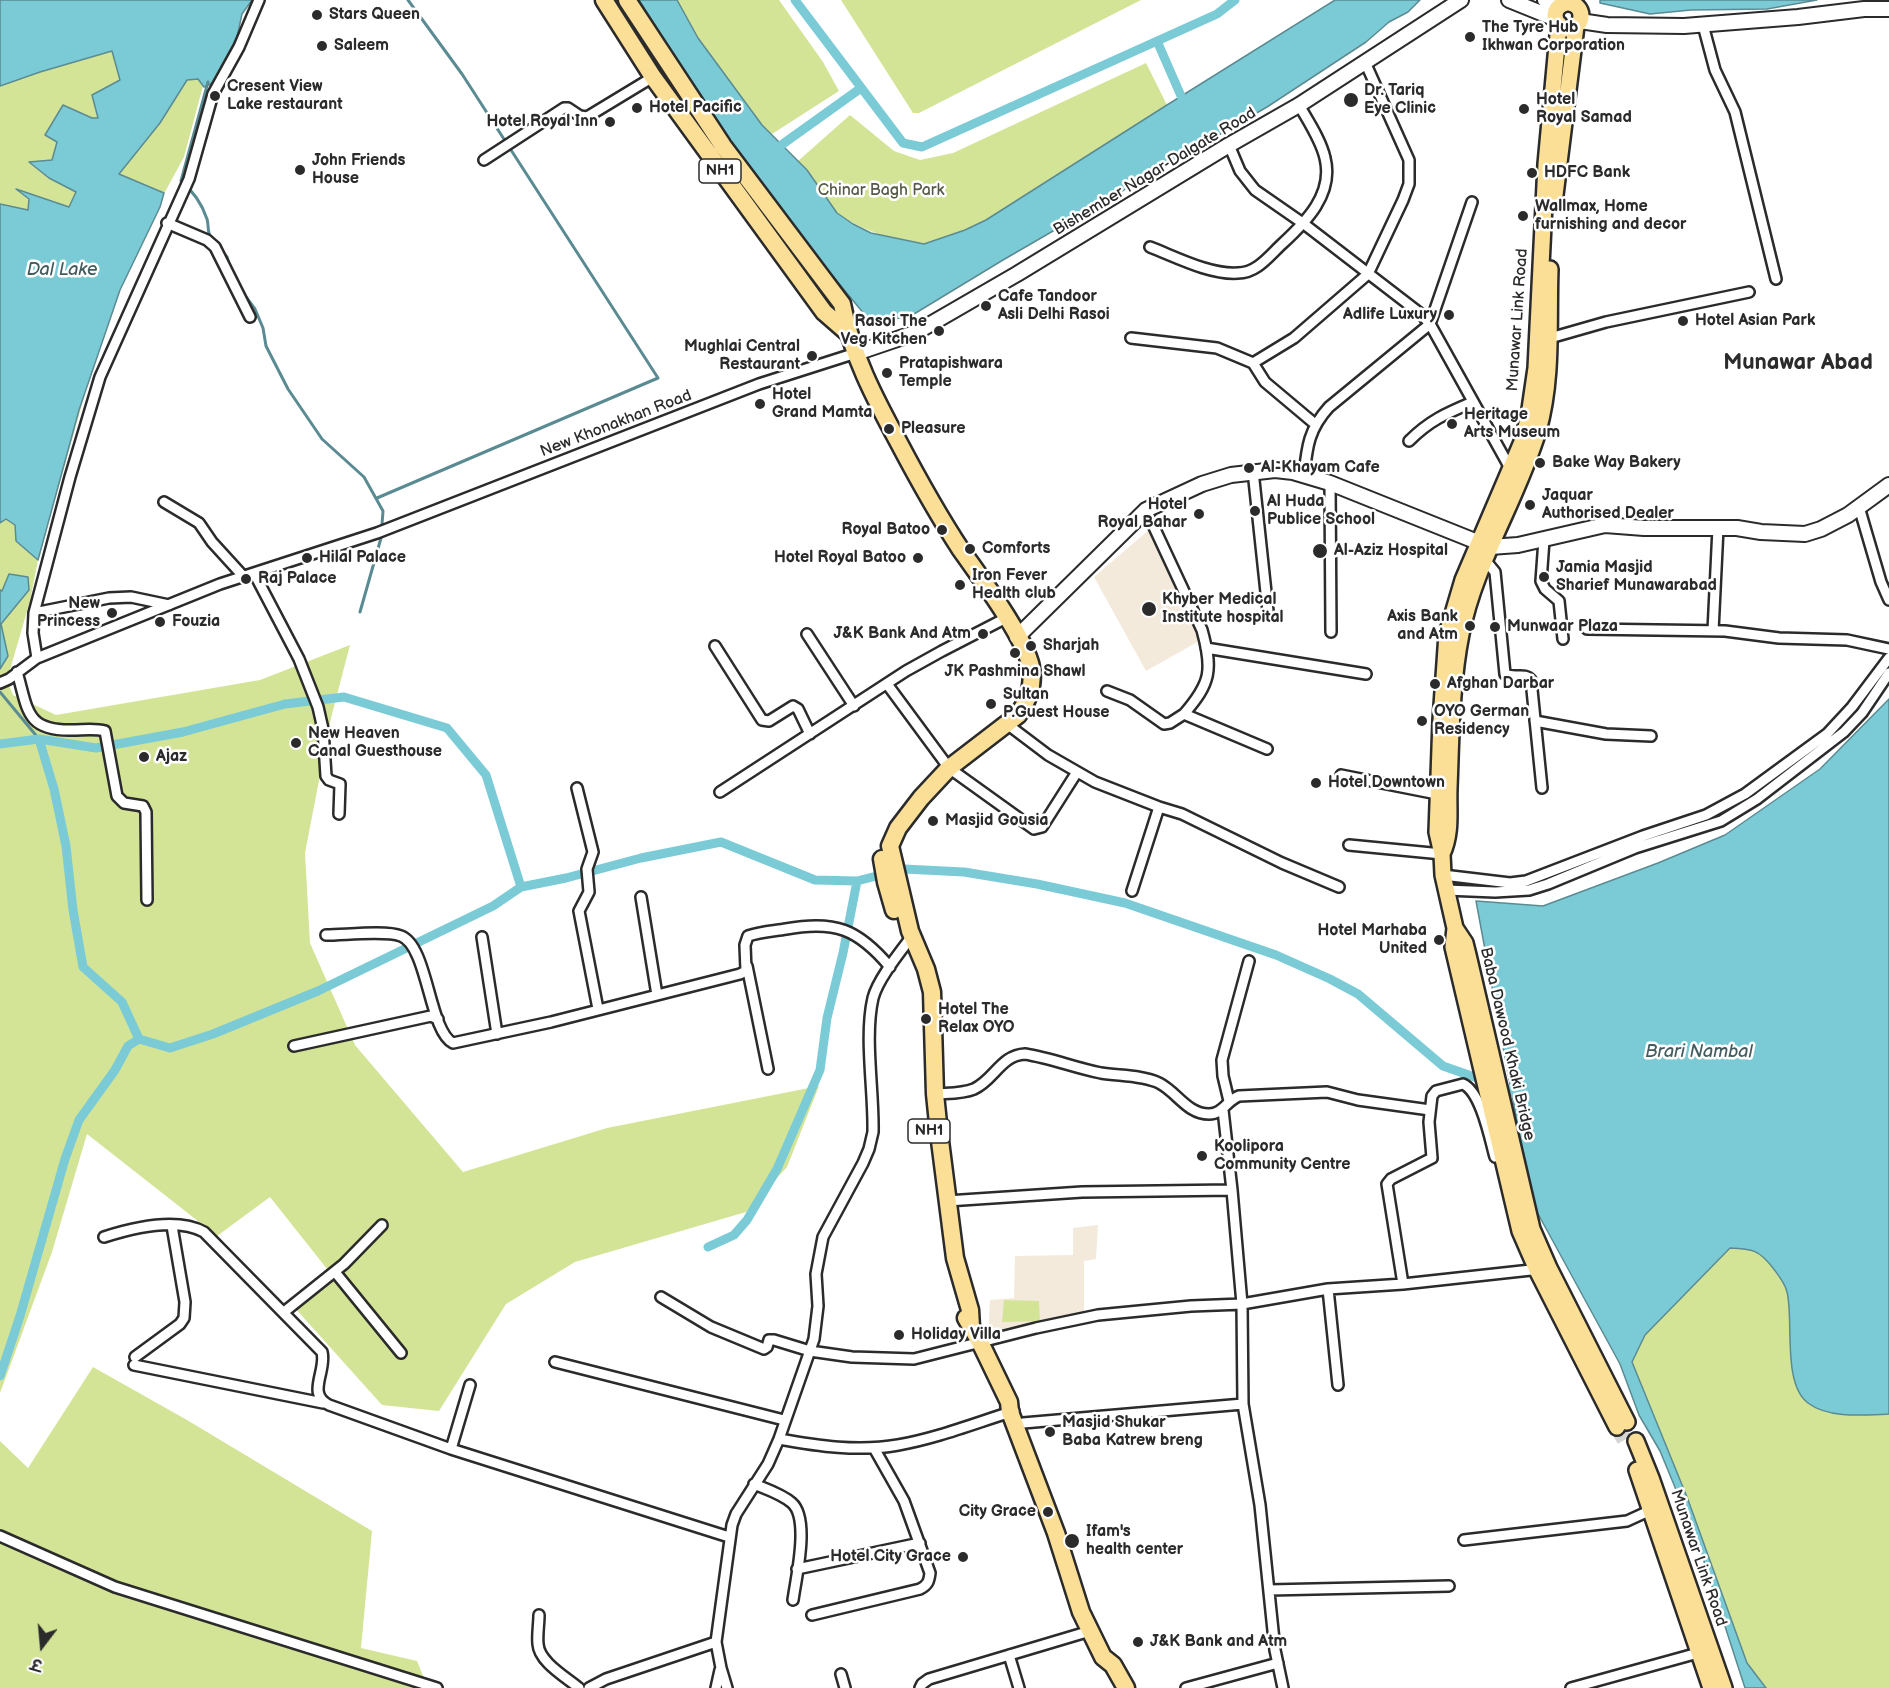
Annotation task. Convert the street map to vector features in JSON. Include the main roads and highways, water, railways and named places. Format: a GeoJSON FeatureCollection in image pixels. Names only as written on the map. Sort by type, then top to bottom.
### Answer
{"type":"FeatureCollection","features":[{"type":"Feature","properties":{"kind":"highway","name":"NH1"},"geometry":{"type":"LineString","coordinates":[[604,0],[653,77],[824,312],[847,332]]}},
{"type":"Feature","properties":{"kind":"highway","name":"NH1"},"geometry":{"type":"LineString","coordinates":[[627,0],[723,146],[842,304],[847,332],[879,405],[938,513],[1006,618],[1029,661],[1031,680],[1025,705],[1007,724],[949,768],[891,826],[885,839],[886,882],[907,936],[924,1000],[926,1107],[945,1256],[952,1288],[961,1310],[980,1342],[1015,1412],[1066,1537],[1090,1610],[1113,1656],[1113,1665]]}},
{"type":"Feature","properties":{"kind":"highway","name":"NH1"},"geometry":{"type":"LineString","coordinates":[[907,936],[926,969],[932,992],[935,1094],[947,1201],[955,1258],[970,1310],[971,1327]]}},
{"type":"Feature","properties":{"kind":"highway","name":"NH1"},"geometry":{"type":"LineString","coordinates":[[1015,1412],[1090,1631],[1103,1657],[1113,1665],[1126,1688]]}},
{"type":"Feature","properties":{"kind":"main road","name":"Munawar Link Road"},"geometry":{"type":"LineString","coordinates":[[1455,928],[1444,883],[1443,854],[1437,832],[1437,794],[1447,634],[1463,580],[1485,550],[1538,432],[1544,406],[1550,338],[1550,273],[1556,175],[1571,12]]}},
{"type":"Feature","properties":{"kind":"main road","name":"Munawar Link Road"},"geometry":{"type":"LineString","coordinates":[[1443,854],[1449,831],[1449,791],[1457,655],[1466,611],[1510,468],[1522,442],[1529,416],[1536,368],[1546,164],[1571,12]]}},
{"type":"Feature","properties":{"kind":"main road","name":"Baba Dawood Khaki Bridge"},"geometry":{"type":"LineString","coordinates":[[1455,928],[1452,938],[1462,957],[1525,1233],[1622,1424]]}},
{"type":"Feature","properties":{"kind":"main road","name":"Munawar Link Road"},"geometry":{"type":"LineString","coordinates":[[1631,1443],[1724,1688]]}},
{"type":"Feature","properties":{"kind":"main road","name":"Munawar Link Road"},"geometry":{"type":"LineString","coordinates":[[1656,1508],[1698,1653],[1712,1688]]}},
{"type":"Feature","properties":{"kind":"water","name":"Dal Lake"},"geometry":{"type":"Polygon","coordinates":[[[0,0],[252,0],[242,14],[237,37],[213,83],[204,87],[198,79],[187,80],[160,123],[119,174],[164,193],[160,207],[120,290],[79,410],[38,560],[16,541],[15,525],[6,519],[0,523],[0,204],[28,210],[29,199],[16,189],[69,207],[76,192],[49,178],[29,162],[52,160],[57,142],[45,135],[63,105],[92,118],[98,118],[92,95],[120,80],[112,51],[0,86],[0,0]]]}},
{"type":"Feature","properties":{"kind":"water"},"geometry":{"type":"Polygon","coordinates":[[[639,0],[677,0],[698,38],[762,125],[807,170],[837,213],[871,233],[924,244],[986,220],[1335,0],[1420,0],[1408,12],[1389,22],[1366,42],[1267,107],[914,314],[890,319],[865,315],[792,227],[732,148],[639,0]]]}},
{"type":"Feature","properties":{"kind":"water"},"geometry":{"type":"Polygon","coordinates":[[[1600,0],[1817,0],[1767,9],[1691,10],[1650,14],[1600,3],[1600,0]]]}},
{"type":"Feature","properties":{"kind":"water"},"geometry":{"type":"Polygon","coordinates":[[[9,574],[28,577],[29,590],[1,624],[8,656],[0,669],[0,590],[2,591],[9,574]]]}},
{"type":"Feature","properties":{"kind":"water","name":"Brari Nambal"},"geometry":{"type":"Polygon","coordinates":[[[1889,699],[1889,1414],[1847,1415],[1826,1412],[1808,1403],[1800,1394],[1792,1367],[1789,1304],[1786,1289],[1768,1262],[1750,1250],[1730,1248],[1645,1335],[1632,1362],[1687,1497],[1747,1663],[1766,1688],[1745,1688],[1698,1543],[1660,1451],[1639,1415],[1620,1364],[1537,1212],[1523,1154],[1476,901],[1543,906],[1725,835],[1820,769],[1889,699]]]}},
{"type":"Feature","properties":{"kind":"waterway"},"geometry":{"type":"LineString","coordinates":[[377,498],[658,378],[462,74],[408,0]]}},
{"type":"Feature","properties":{"kind":"waterway"},"geometry":{"type":"LineString","coordinates":[[795,0],[903,143],[922,147],[1217,14],[1235,0]]}},
{"type":"Feature","properties":{"kind":"waterway"},"geometry":{"type":"LineString","coordinates":[[1157,41],[1185,105]]}},
{"type":"Feature","properties":{"kind":"waterway"},"geometry":{"type":"LineString","coordinates":[[208,82],[181,181],[203,208],[211,238]]}},
{"type":"Feature","properties":{"kind":"waterway"},"geometry":{"type":"LineString","coordinates":[[773,151],[861,88]]}},
{"type":"Feature","properties":{"kind":"waterway"},"geometry":{"type":"LineString","coordinates":[[221,250],[227,257],[230,268]]}},
{"type":"Feature","properties":{"kind":"waterway"},"geometry":{"type":"LineString","coordinates":[[243,293],[255,309],[263,328],[266,346],[288,389],[322,439],[364,477],[383,511],[381,538],[360,612]]}},
{"type":"Feature","properties":{"kind":"waterway"},"geometry":{"type":"LineString","coordinates":[[0,692],[39,739]]}},
{"type":"Feature","properties":{"kind":"waterway"},"geometry":{"type":"LineString","coordinates":[[0,744],[39,739],[96,748],[183,732],[285,704],[344,697],[447,728],[486,775],[521,887]]}},
{"type":"Feature","properties":{"kind":"waterway"},"geometry":{"type":"LineString","coordinates":[[39,739],[54,789],[66,846],[73,910],[83,967],[122,1002],[139,1039]]}},
{"type":"Feature","properties":{"kind":"waterway"},"geometry":{"type":"LineString","coordinates":[[0,1376],[20,1316],[65,1159],[79,1120],[115,1070],[128,1046],[139,1039],[170,1048],[213,1034],[318,991],[493,906],[521,887],[566,878],[641,858],[721,842],[815,880],[857,881],[904,869],[964,872],[1037,884],[1125,903],[1276,955],[1330,979],[1358,994],[1443,1066],[1523,1094]]}},
{"type":"Feature","properties":{"kind":"waterway"},"geometry":{"type":"LineString","coordinates":[[708,1247],[734,1235],[747,1220],[777,1169],[820,1070],[827,1018],[857,881]]}},
{"type":"Feature","properties":{"kind":"tunnel"},"geometry":{"type":"LineString","coordinates":[[1617,1427],[1627,1445]]}},
{"type":"Feature","properties":{"kind":"place","name":"Stars Queen"},"geometry":{"type":"Point","coordinates":[317,15]}},
{"type":"Feature","properties":{"kind":"place","name":"The Tyre Hub Ikhwan Corporation"},"geometry":{"type":"Point","coordinates":[1470,37]}},
{"type":"Feature","properties":{"kind":"place","name":"Saleem"},"geometry":{"type":"Point","coordinates":[322,46]}},
{"type":"Feature","properties":{"kind":"place","name":"Cresent View Lake restaurant"},"geometry":{"type":"Point","coordinates":[215,96]}},
{"type":"Feature","properties":{"kind":"place","name":"Dr. Tariq Eye Clinic"},"geometry":{"type":"Point","coordinates":[1351,100]}},
{"type":"Feature","properties":{"kind":"place","name":"Hotel Pacific"},"geometry":{"type":"Point","coordinates":[637,108]}},
{"type":"Feature","properties":{"kind":"place","name":"Hotel Royal Samad"},"geometry":{"type":"Point","coordinates":[1524,109]}},
{"type":"Feature","properties":{"kind":"place","name":"Hotel Royal Inn"},"geometry":{"type":"Point","coordinates":[610,122]}},
{"type":"Feature","properties":{"kind":"place","name":"John Friends House"},"geometry":{"type":"Point","coordinates":[300,170]}},
{"type":"Feature","properties":{"kind":"place","name":"HDFC Bank"},"geometry":{"type":"Point","coordinates":[1532,173]}},
{"type":"Feature","properties":{"kind":"place","name":"Wallmax, Home furnishing and decor"},"geometry":{"type":"Point","coordinates":[1523,216]}},
{"type":"Feature","properties":{"kind":"place","name":"Cafe Tandoor Asli Delhi Rasoi"},"geometry":{"type":"Point","coordinates":[986,306]}},
{"type":"Feature","properties":{"kind":"place","name":"Adlife Luxury"},"geometry":{"type":"Point","coordinates":[1449,315]}},
{"type":"Feature","properties":{"kind":"place","name":"Hotel Asian Park"},"geometry":{"type":"Point","coordinates":[1683,321]}},
{"type":"Feature","properties":{"kind":"place","name":"Rasoi The Veg Kitchen"},"geometry":{"type":"Point","coordinates":[939,331]}},
{"type":"Feature","properties":{"kind":"place","name":"Mughlai Central Restaurant"},"geometry":{"type":"Point","coordinates":[812,356]}},
{"type":"Feature","properties":{"kind":"place","name":"Pratapishwara Temple"},"geometry":{"type":"Point","coordinates":[887,373]}},
{"type":"Feature","properties":{"kind":"place","name":"Hotel Grand Mamta"},"geometry":{"type":"Point","coordinates":[760,404]}},
{"type":"Feature","properties":{"kind":"place","name":"Heritage Arts Museum"},"geometry":{"type":"Point","coordinates":[1452,424]}},
{"type":"Feature","properties":{"kind":"place","name":"Pleasure"},"geometry":{"type":"Point","coordinates":[889,429]}},
{"type":"Feature","properties":{"kind":"place","name":"Bake Way Bakery"},"geometry":{"type":"Point","coordinates":[1540,463]}},
{"type":"Feature","properties":{"kind":"place","name":"Al-Khayam Cafe"},"geometry":{"type":"Point","coordinates":[1249,468]}},
{"type":"Feature","properties":{"kind":"place","name":"Jaquar Authorised Dealer"},"geometry":{"type":"Point","coordinates":[1530,505]}},
{"type":"Feature","properties":{"kind":"place","name":"Al Huda Publice School"},"geometry":{"type":"Point","coordinates":[1255,511]}},
{"type":"Feature","properties":{"kind":"place","name":"Hotel Royal Bahar"},"geometry":{"type":"Point","coordinates":[1199,514]}},
{"type":"Feature","properties":{"kind":"place","name":"Royal Batoo"},"geometry":{"type":"Point","coordinates":[942,530]}},
{"type":"Feature","properties":{"kind":"place","name":"Comforts"},"geometry":{"type":"Point","coordinates":[970,549]}},
{"type":"Feature","properties":{"kind":"place","name":"Al-Aziz Hospital"},"geometry":{"type":"Point","coordinates":[1320,551]}},
{"type":"Feature","properties":{"kind":"place","name":"Hilal Palace"},"geometry":{"type":"Point","coordinates":[307,558]}},
{"type":"Feature","properties":{"kind":"place","name":"Hotel Royal Batoo"},"geometry":{"type":"Point","coordinates":[918,558]}},
{"type":"Feature","properties":{"kind":"place","name":"Jamia Masjid Sharief Munawarabad"},"geometry":{"type":"Point","coordinates":[1544,577]}},
{"type":"Feature","properties":{"kind":"place","name":"Raj Palace"},"geometry":{"type":"Point","coordinates":[246,579]}},
{"type":"Feature","properties":{"kind":"place","name":"Iron Fever Health club"},"geometry":{"type":"Point","coordinates":[960,585]}},
{"type":"Feature","properties":{"kind":"place","name":"Khyber Medical Institute hospital"},"geometry":{"type":"Point","coordinates":[1149,609]}},
{"type":"Feature","properties":{"kind":"place","name":"New Princess"},"geometry":{"type":"Point","coordinates":[112,613]}},
{"type":"Feature","properties":{"kind":"place","name":"Fouzia"},"geometry":{"type":"Point","coordinates":[160,622]}},
{"type":"Feature","properties":{"kind":"place","name":"Axis Bank and Atm"},"geometry":{"type":"Point","coordinates":[1470,626]}},
{"type":"Feature","properties":{"kind":"place","name":"Munwaar Plaza"},"geometry":{"type":"Point","coordinates":[1495,627]}},
{"type":"Feature","properties":{"kind":"place","name":"J&K Bank And Atm"},"geometry":{"type":"Point","coordinates":[983,634]}},
{"type":"Feature","properties":{"kind":"place","name":"Sharjah"},"geometry":{"type":"Point","coordinates":[1031,646]}},
{"type":"Feature","properties":{"kind":"place","name":"JK Pashmina Shawl"},"geometry":{"type":"Point","coordinates":[1015,653]}},
{"type":"Feature","properties":{"kind":"place","name":"Afghan Darbar"},"geometry":{"type":"Point","coordinates":[1435,684]}},
{"type":"Feature","properties":{"kind":"place","name":"Sultan P.Guest House"},"geometry":{"type":"Point","coordinates":[991,704]}},
{"type":"Feature","properties":{"kind":"place","name":"OYO German Residency"},"geometry":{"type":"Point","coordinates":[1422,721]}},
{"type":"Feature","properties":{"kind":"place","name":"New Heaven Canal Guesthouse"},"geometry":{"type":"Point","coordinates":[296,743]}},
{"type":"Feature","properties":{"kind":"place","name":"Ajaz"},"geometry":{"type":"Point","coordinates":[144,757]}},
{"type":"Feature","properties":{"kind":"place","name":"Hotel Downtown"},"geometry":{"type":"Point","coordinates":[1316,783]}},
{"type":"Feature","properties":{"kind":"place","name":"Masjid Gousia"},"geometry":{"type":"Point","coordinates":[933,821]}},
{"type":"Feature","properties":{"kind":"place","name":"Hotel Marhaba United"},"geometry":{"type":"Point","coordinates":[1439,940]}},
{"type":"Feature","properties":{"kind":"place","name":"Hotel The Relax OYO"},"geometry":{"type":"Point","coordinates":[926,1019]}},
{"type":"Feature","properties":{"kind":"place","name":"Koolipora Community Centre"},"geometry":{"type":"Point","coordinates":[1202,1156]}},
{"type":"Feature","properties":{"kind":"place","name":"Holiday Villa"},"geometry":{"type":"Point","coordinates":[899,1335]}},
{"type":"Feature","properties":{"kind":"place","name":"Masjid Shukar Baba Katrew breng"},"geometry":{"type":"Point","coordinates":[1050,1432]}},
{"type":"Feature","properties":{"kind":"place","name":"City Grace"},"geometry":{"type":"Point","coordinates":[1048,1512]}},
{"type":"Feature","properties":{"kind":"place","name":"Ifam's health center"},"geometry":{"type":"Point","coordinates":[1072,1541]}},
{"type":"Feature","properties":{"kind":"place","name":"Hotel City Grace"},"geometry":{"type":"Point","coordinates":[963,1557]}},
{"type":"Feature","properties":{"kind":"place","name":"J&K Bank and Atm"},"geometry":{"type":"Point","coordinates":[1138,1642]}},
{"type":"Feature","properties":{"kind":"district","name":"Munawar Abad"},"geometry":{"type":"Point","coordinates":[1798,363]}},
{"type":"Feature","properties":{"kind":"park label","name":"Chinar Bagh Park"},"geometry":{"type":"Point","coordinates":[881,191]}}]}
